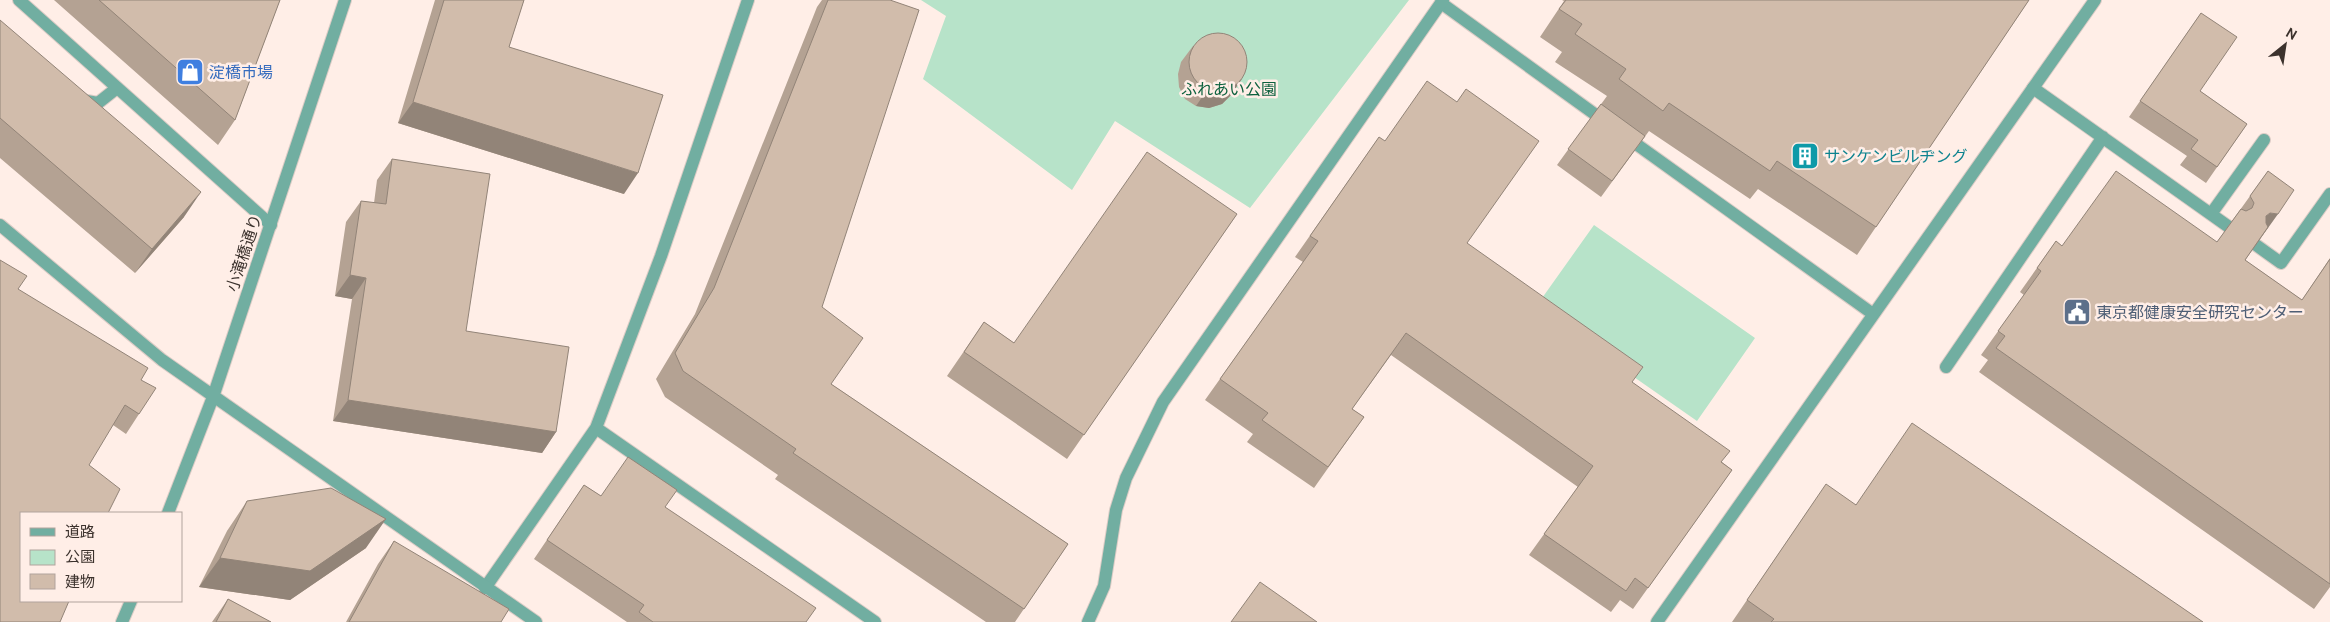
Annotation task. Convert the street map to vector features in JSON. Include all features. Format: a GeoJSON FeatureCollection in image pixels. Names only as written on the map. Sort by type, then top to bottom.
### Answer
{"type":"FeatureCollection","features":[{"type":"Feature","properties":{"kind":"street"},"geometry":{"type":"LineString","coordinates":[[19,0],[271,225]]}},
{"type":"Feature","properties":{"kind":"street","name":"小滝橋通り"},"geometry":{"type":"LineString","coordinates":[[168,512],[213,397],[345,0]]}},
{"type":"Feature","properties":{"kind":"street"},"geometry":{"type":"LineString","coordinates":[[485,588],[596,428],[662,256],[748,0]]}},
{"type":"Feature","properties":{"kind":"street"},"geometry":{"type":"LineString","coordinates":[[1657,622],[2095,0]]}},
{"type":"Feature","properties":{"kind":"street"},"geometry":{"type":"LineString","coordinates":[[1088,622],[1104,586],[1116,510],[1126,478],[1142,440],[1162,402],[1442,2],[1874,314]]}},
{"type":"Feature","properties":{"kind":"street"},"geometry":{"type":"LineString","coordinates":[[70,95],[86,102],[98,103],[117,88]]}},
{"type":"Feature","properties":{"kind":"street"},"geometry":{"type":"LineString","coordinates":[[2033,88],[2229,227]]}},
{"type":"Feature","properties":{"kind":"street"},"geometry":{"type":"LineString","coordinates":[[1946,367],[2103,137]]}},
{"type":"Feature","properties":{"kind":"street"},"geometry":{"type":"LineString","coordinates":[[2211,214],[2264,140]]}},
{"type":"Feature","properties":{"kind":"street"},"geometry":{"type":"LineString","coordinates":[[2256,245],[2281,263],[2330,194]]}},
{"type":"Feature","properties":{"kind":"street"},"geometry":{"type":"LineString","coordinates":[[0,225],[162,360],[532,621]]}},
{"type":"Feature","properties":{"kind":"street"},"geometry":{"type":"LineString","coordinates":[[596,428],[874,622]]}},
{"type":"Feature","properties":{"kind":"street"},"geometry":{"type":"LineString","coordinates":[[122,622],[131,602]]}},
{"type":"Feature","properties":{"kind":"green space","name":"ふれあい公園"},"geometry":{"type":"Polygon","coordinates":[[[921,0],[1409,0],[1250,208],[1115,121],[1072,190],[923,79],[946,16],[921,0]]]}},
{"type":"Feature","properties":{"kind":"green space"},"geometry":{"type":"Polygon","coordinates":[[[1594,225],[1755,338],[1697,421],[1535,308],[1594,225]]]}},
{"type":"Feature","properties":{"kind":"building","name":"淀橋市場"},"geometry":{"type":"Polygon","coordinates":[[[99,0],[280,0],[235,120],[99,0]]]}},
{"type":"Feature","properties":{"kind":"building"},"geometry":{"type":"Polygon","coordinates":[[[444,0],[524,0],[509,47],[663,95],[638,173],[413,102],[444,0]]]}},
{"type":"Feature","properties":{"kind":"building"},"geometry":{"type":"Polygon","coordinates":[[[828,0],[890,0],[919,10],[822,307],[863,338],[831,384],[1068,544],[1024,609],[793,453],[796,449],[683,371],[675,353],[714,288],[828,0]]]}},
{"type":"Feature","properties":{"kind":"building","name":"サンケンビルヂング"},"geometry":{"type":"Polygon","coordinates":[[[1566,0],[2029,0],[1876,227],[1777,161],[1770,171],[1669,103],[1663,111],[1619,79],[1626,69],[1575,34],[1582,24],[1559,9],[1566,0]]]}},
{"type":"Feature","properties":{"kind":"building"},"geometry":{"type":"Polygon","coordinates":[[[2201,13],[2237,37],[2200,91],[2247,124],[2217,167],[2191,149],[2198,140],[2140,101],[2201,13]]]}},
{"type":"Feature","properties":{"kind":"building"},"geometry":{"type":"Polygon","coordinates":[[[0,20],[201,192],[152,249],[0,118],[0,20]]]}},
{"type":"Feature","properties":{"kind":"building"},"geometry":{"type":"Polygon","coordinates":[[[1218,33],[1229,35],[1239,41],[1245,51],[1247,62],[1245,73],[1239,83],[1229,89],[1218,91],[1207,89],[1197,83],[1191,73],[1189,62],[1191,51],[1197,41],[1207,35],[1218,33]]]}},
{"type":"Feature","properties":{"kind":"building"},"geometry":{"type":"Polygon","coordinates":[[[1427,81],[1457,102],[1466,89],[1539,141],[1467,243],[1643,367],[1632,382],[1730,451],[1721,462],[1732,470],[1648,588],[1635,578],[1626,591],[1544,534],[1593,466],[1406,333],[1352,409],[1364,417],[1328,467],[1262,420],[1268,413],[1220,379],[1318,241],[1310,236],[1379,137],[1385,141],[1427,81]]]}},
{"type":"Feature","properties":{"kind":"building"},"geometry":{"type":"Polygon","coordinates":[[[1601,104],[1645,136],[1612,181],[1568,149],[1601,104]]]}},
{"type":"Feature","properties":{"kind":"building"},"geometry":{"type":"Polygon","coordinates":[[[1147,152],[1237,214],[1084,435],[964,352],[984,322],[1014,343],[1147,152]]]}},
{"type":"Feature","properties":{"kind":"building"},"geometry":{"type":"Polygon","coordinates":[[[392,159],[490,174],[466,331],[569,347],[556,432],[348,400],[366,278],[350,275],[361,201],[386,204],[392,159]]]}},
{"type":"Feature","properties":{"kind":"building"},"geometry":{"type":"Polygon","coordinates":[[[2116,171],[2217,242],[2241,209],[2246,211],[2252,208],[2254,203],[2250,196],[2268,171],[2294,190],[2278,214],[2270,213],[2266,216],[2268,227],[2245,260],[2302,300],[2330,259],[2330,584],[1996,348],[2005,336],[1998,331],[2041,271],[2037,268],[2056,241],[2062,246],[2116,171]]]}},
{"type":"Feature","properties":{"kind":"building"},"geometry":{"type":"Polygon","coordinates":[[[0,260],[27,276],[18,289],[148,368],[141,380],[156,388],[139,414],[125,405],[89,465],[120,489],[108,512],[20,512],[20,602],[69,602],[60,622],[0,622],[0,260]]]}},
{"type":"Feature","properties":{"kind":"building"},"geometry":{"type":"Polygon","coordinates":[[[1912,423],[2203,622],[1771,622],[1774,619],[1747,600],[1826,484],[1856,505],[1912,423]]]}},
{"type":"Feature","properties":{"kind":"building"},"geometry":{"type":"Polygon","coordinates":[[[628,457],[677,490],[665,507],[816,608],[806,622],[653,622],[639,612],[644,605],[547,540],[584,485],[601,496],[628,457]]]}},
{"type":"Feature","properties":{"kind":"building"},"geometry":{"type":"Polygon","coordinates":[[[331,488],[386,519],[310,571],[220,558],[247,501],[331,488]]]}},
{"type":"Feature","properties":{"kind":"building"},"geometry":{"type":"Polygon","coordinates":[[[394,541],[509,609],[501,622],[349,622],[394,541]]]}},
{"type":"Feature","properties":{"kind":"building"},"geometry":{"type":"Polygon","coordinates":[[[1260,582],[1317,622],[1231,622],[1260,582]]]}},
{"type":"Feature","properties":{"kind":"building"},"geometry":{"type":"Polygon","coordinates":[[[228,599],[271,622],[216,622],[228,599]]]}},
{"type":"Feature","properties":{"kind":"place","name":"淀橋市場"},"geometry":{"type":"Point","coordinates":[190,72]}},
{"type":"Feature","properties":{"kind":"place","name":"サンケンビルヂング"},"geometry":{"type":"Point","coordinates":[1805,156]}},
{"type":"Feature","properties":{"kind":"place","name":"東京都健康安全研究センター"},"geometry":{"type":"Point","coordinates":[2077,312]}}]}
